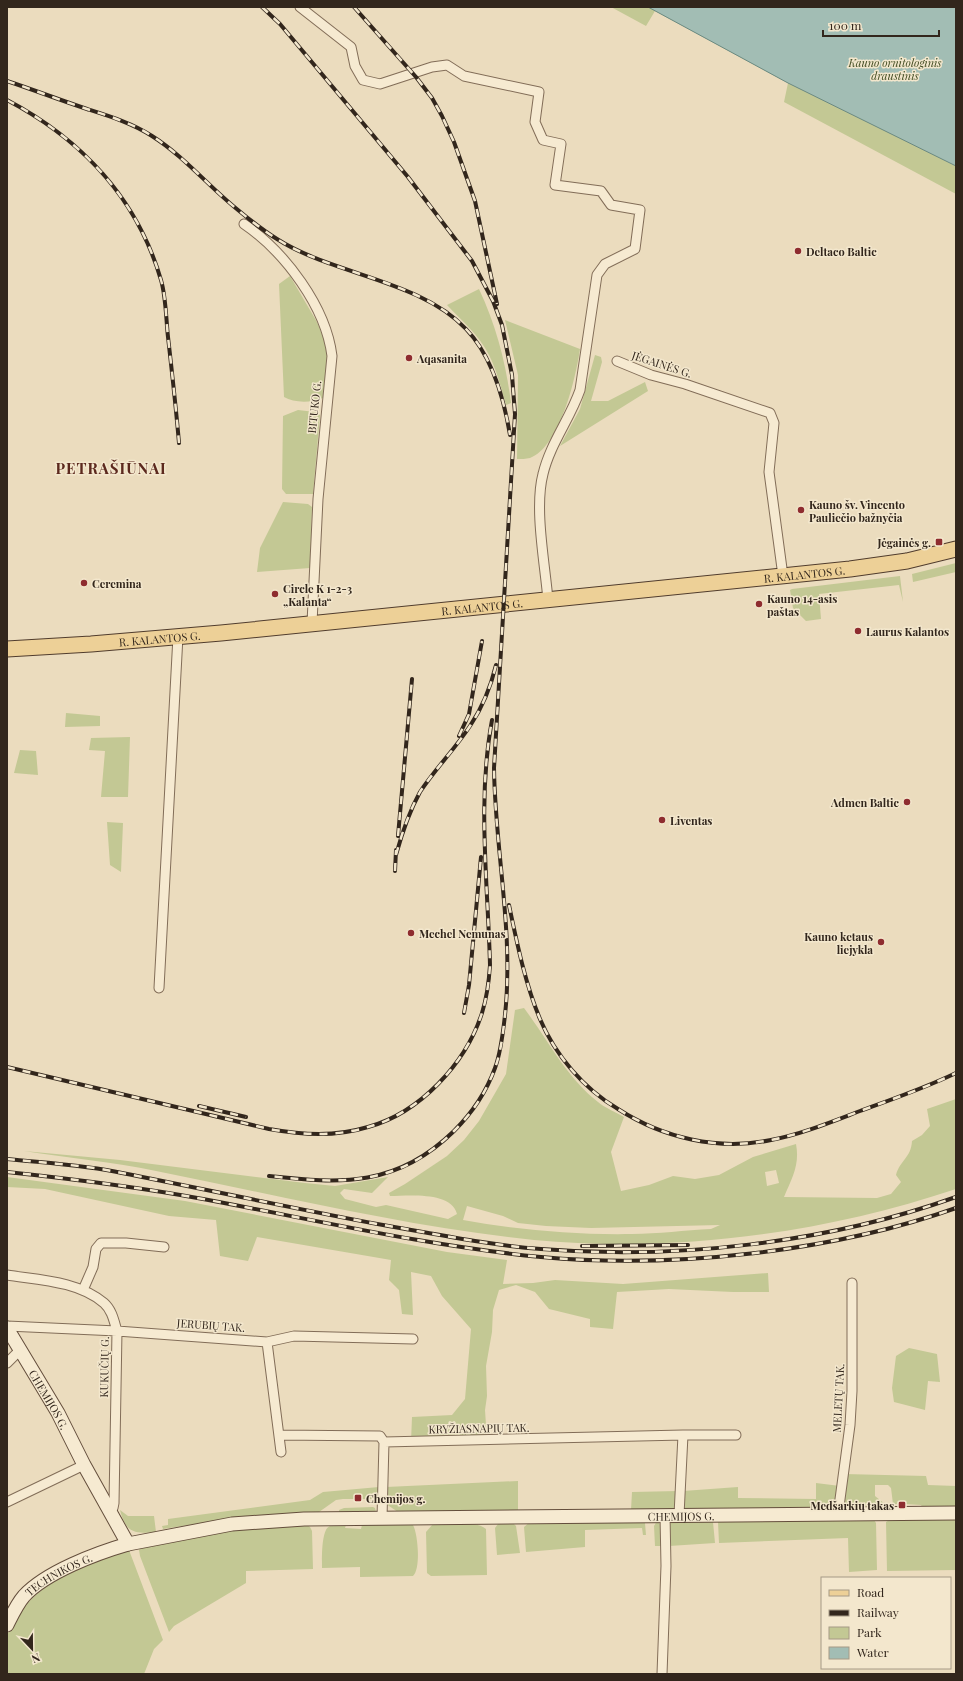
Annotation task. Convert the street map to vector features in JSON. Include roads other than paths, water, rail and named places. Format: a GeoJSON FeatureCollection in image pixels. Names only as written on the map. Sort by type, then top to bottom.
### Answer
{"type":"FeatureCollection","features":[{"type":"Feature","properties":{"kind":"main road","name":"R. KALANTOS G."},"geometry":{"type":"LineString","coordinates":[[7,649],[91,644],[178,636],[783,576],[885,565],[956,549]]}},
{"type":"Feature","properties":{"kind":"main road","name":"CHEMIJOS G."},"geometry":{"type":"LineString","coordinates":[[7,1327],[58,1413],[84,1465],[128,1544],[238,1523],[304,1519],[956,1513]]}},
{"type":"Feature","properties":{"kind":"main road","name":"TECHNIKOS G."},"geometry":{"type":"LineString","coordinates":[[7,1625],[24,1597],[37,1585],[93,1556],[128,1544]]}},
{"type":"Feature","properties":{"kind":"street"},"geometry":{"type":"LineString","coordinates":[[300,7],[351,47],[355,66],[363,80],[380,84],[432,67],[447,65],[464,76],[539,92],[535,122],[543,140],[561,144],[555,185],[601,191],[611,204],[640,210],[635,249],[604,264],[597,275],[580,390],[575,404],[550,454],[540,490],[539,504],[548,600]]}},
{"type":"Feature","properties":{"kind":"street","name":"BITUKO G."},"geometry":{"type":"LineString","coordinates":[[244,224],[256,233],[298,277],[321,319],[330,343],[332,356],[318,499],[312,623]]}},
{"type":"Feature","properties":{"kind":"street","name":"JĖGAINĖS G."},"geometry":{"type":"LineString","coordinates":[[617,361],[651,375],[684,384],[770,413],[774,424],[770,472],[783,576]]}},
{"type":"Feature","properties":{"kind":"street"},"geometry":{"type":"LineString","coordinates":[[159,988],[178,636]]}},
{"type":"Feature","properties":{"kind":"street"},"geometry":{"type":"LineString","coordinates":[[83,1290],[93,1267],[96,1249],[101,1243],[112,1242],[164,1247]]}},
{"type":"Feature","properties":{"kind":"street","name":"KUKUČIŲ G."},"geometry":{"type":"LineString","coordinates":[[7,1275],[68,1285],[83,1290],[105,1303],[112,1314],[117,1331],[114,1502],[113,1508],[109,1510]]}},
{"type":"Feature","properties":{"kind":"street","name":"MELETŲ TAK."},"geometry":{"type":"LineString","coordinates":[[838,1514],[850,1425],[852,1391],[852,1283]]}},
{"type":"Feature","properties":{"kind":"street","name":"JERUBIŲ TAK."},"geometry":{"type":"LineString","coordinates":[[7,1327],[117,1331],[267,1342],[294,1336],[413,1339]]}},
{"type":"Feature","properties":{"kind":"street"},"geometry":{"type":"LineString","coordinates":[[267,1342],[281,1452]]}},
{"type":"Feature","properties":{"kind":"street"},"geometry":{"type":"LineString","coordinates":[[7,1363],[20,1350]]}},
{"type":"Feature","properties":{"kind":"street","name":"KRYŽIASNAPIŲ TAK."},"geometry":{"type":"LineString","coordinates":[[279,1435],[380,1436],[384,1442],[736,1435]]}},
{"type":"Feature","properties":{"kind":"street"},"geometry":{"type":"LineString","coordinates":[[679,1515],[683,1435]]}},
{"type":"Feature","properties":{"kind":"street"},"geometry":{"type":"LineString","coordinates":[[382,1518],[384,1442]]}},
{"type":"Feature","properties":{"kind":"street"},"geometry":{"type":"LineString","coordinates":[[7,1502],[84,1465]]}},
{"type":"Feature","properties":{"kind":"street"},"geometry":{"type":"LineString","coordinates":[[662,1674],[666,1566],[664,1516]]}},
{"type":"Feature","properties":{"kind":"water","name":"Kauno ornitologinis draustinis"},"geometry":{"type":"Polygon","coordinates":[[[648,7],[956,7],[956,166],[788,83],[648,7]]]}},
{"type":"Feature","properties":{"kind":"railway"},"geometry":{"type":"LineString","coordinates":[[262,7],[280,24],[408,177],[472,261],[493,301],[502,325],[512,375],[515,414],[494,768],[497,830],[506,922],[507,953],[505,1015],[502,1042],[497,1062],[483,1094],[467,1117],[454,1131],[433,1149],[411,1163],[390,1172],[368,1178],[321,1180],[269,1176]]}},
{"type":"Feature","properties":{"kind":"railway"},"geometry":{"type":"LineString","coordinates":[[354,7],[416,77],[432,98],[442,116],[454,142],[475,201],[497,304]]}},
{"type":"Feature","properties":{"kind":"railway"},"geometry":{"type":"LineString","coordinates":[[7,81],[112,117],[144,131],[164,144],[186,162],[227,201],[277,239],[299,251],[324,261],[401,288],[425,299],[447,313],[466,329],[475,340],[490,365],[496,379],[510,435]]}},
{"type":"Feature","properties":{"kind":"railway"},"geometry":{"type":"LineString","coordinates":[[7,100],[59,133],[82,152],[103,174],[121,197],[151,250],[163,287],[179,443]]}},
{"type":"Feature","properties":{"kind":"railway"},"geometry":{"type":"LineString","coordinates":[[459,736],[469,714],[482,641]]}},
{"type":"Feature","properties":{"kind":"railway"},"geometry":{"type":"LineString","coordinates":[[396,855],[412,807],[420,792],[474,719],[486,697],[496,665]]}},
{"type":"Feature","properties":{"kind":"railway"},"geometry":{"type":"LineString","coordinates":[[398,836],[412,679]]}},
{"type":"Feature","properties":{"kind":"railway"},"geometry":{"type":"LineString","coordinates":[[7,1067],[269,1129],[307,1134],[331,1134],[368,1127],[387,1120],[406,1110],[423,1098],[453,1067],[465,1050],[475,1032],[485,1001],[490,965],[484,812],[485,781],[492,720]]}},
{"type":"Feature","properties":{"kind":"railway"},"geometry":{"type":"LineString","coordinates":[[395,871],[396,850]]}},
{"type":"Feature","properties":{"kind":"railway"},"geometry":{"type":"LineString","coordinates":[[464,1013],[469,985],[481,857]]}},
{"type":"Feature","properties":{"kind":"railway"},"geometry":{"type":"LineString","coordinates":[[509,905],[530,991],[546,1032],[562,1058],[594,1092],[618,1109],[653,1128],[692,1140],[711,1143],[731,1144],[771,1140],[805,1131],[921,1088],[956,1073]]}},
{"type":"Feature","properties":{"kind":"railway"},"geometry":{"type":"LineString","coordinates":[[199,1106],[246,1117]]}},
{"type":"Feature","properties":{"kind":"railway"},"geometry":{"type":"LineString","coordinates":[[7,1159],[108,1170],[350,1219],[482,1242],[541,1249],[593,1252],[698,1250],[804,1237],[907,1213],[956,1197]]}},
{"type":"Feature","properties":{"kind":"railway"},"geometry":{"type":"LineString","coordinates":[[7,1172],[56,1177],[179,1195],[372,1232],[456,1246],[541,1257],[591,1260],[644,1261],[751,1254],[857,1236],[908,1223],[956,1208]]}},
{"type":"Feature","properties":{"kind":"railway"},"geometry":{"type":"LineString","coordinates":[[582,1246],[688,1245]]}},
{"type":"Feature","properties":{"kind":"place","name":"Deltaco Baltic"},"geometry":{"type":"Point","coordinates":[798,251]}},
{"type":"Feature","properties":{"kind":"place","name":"Aqasanita"},"geometry":{"type":"Point","coordinates":[409,358]}},
{"type":"Feature","properties":{"kind":"place","name":"Kauno šv. Vincento Pauliečio bažnyčia"},"geometry":{"type":"Point","coordinates":[801,510]}},
{"type":"Feature","properties":{"kind":"place","name":"Jėgainės g."},"geometry":{"type":"Point","coordinates":[939,542]}},
{"type":"Feature","properties":{"kind":"place","name":"Ceremina"},"geometry":{"type":"Point","coordinates":[84,583]}},
{"type":"Feature","properties":{"kind":"place","name":"Circle K 1-2-3 „Kalanta“"},"geometry":{"type":"Point","coordinates":[275,594]}},
{"type":"Feature","properties":{"kind":"place","name":"Kauno 14-asis paštas"},"geometry":{"type":"Point","coordinates":[759,604]}},
{"type":"Feature","properties":{"kind":"place","name":"Laurus Kalantos"},"geometry":{"type":"Point","coordinates":[858,631]}},
{"type":"Feature","properties":{"kind":"place","name":"Admen Baltic"},"geometry":{"type":"Point","coordinates":[907,802]}},
{"type":"Feature","properties":{"kind":"place","name":"Liventas"},"geometry":{"type":"Point","coordinates":[662,820]}},
{"type":"Feature","properties":{"kind":"place","name":"Mechel Nemunas"},"geometry":{"type":"Point","coordinates":[411,933]}},
{"type":"Feature","properties":{"kind":"place","name":"Kauno ketaus liejykla"},"geometry":{"type":"Point","coordinates":[881,942]}},
{"type":"Feature","properties":{"kind":"place","name":"Chemijos g."},"geometry":{"type":"Point","coordinates":[358,1498]}},
{"type":"Feature","properties":{"kind":"place","name":"Medšarkių takas"},"geometry":{"type":"Point","coordinates":[902,1505]}},
{"type":"Feature","properties":{"kind":"district","name":"PETRAŠIŪNAI"},"geometry":{"type":"Point","coordinates":[111,468]}}]}
